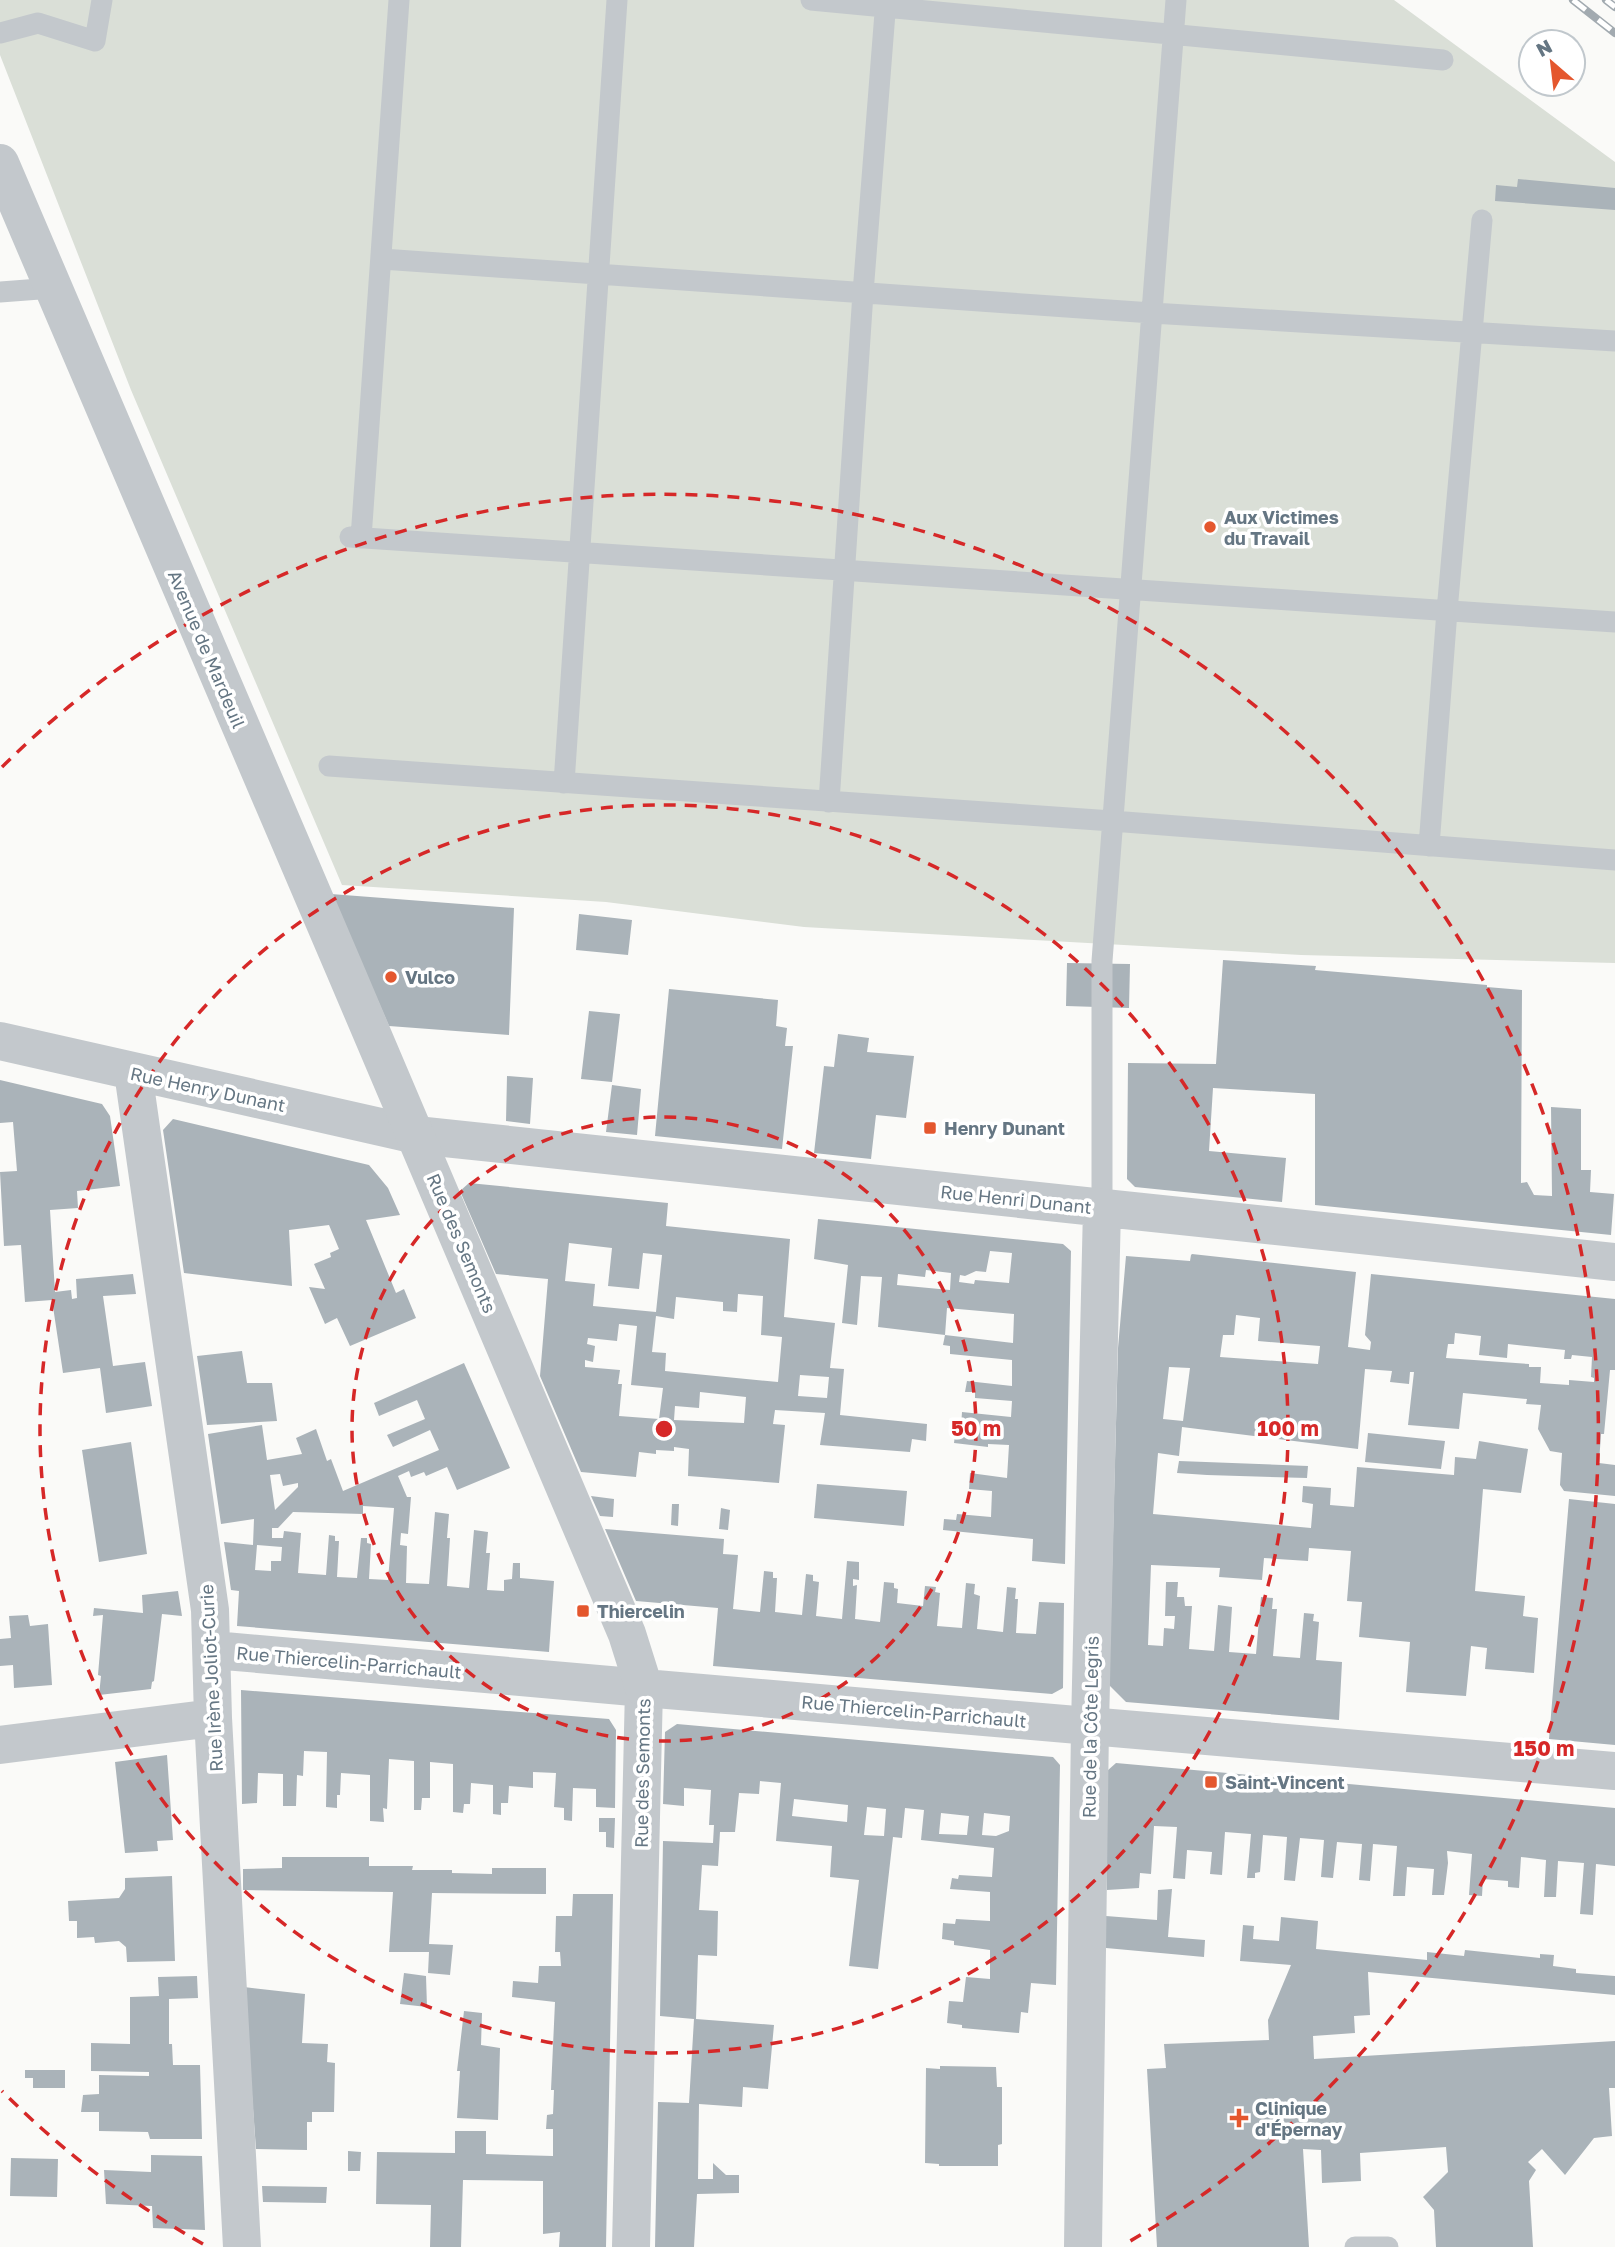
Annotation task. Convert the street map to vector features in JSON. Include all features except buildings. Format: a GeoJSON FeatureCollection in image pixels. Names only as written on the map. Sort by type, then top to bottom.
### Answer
{"type":"FeatureCollection","features":[{"type":"Feature","properties":{"kind":"street","name":"Avenue de Mardeuil"},"geometry":{"type":"LineString","coordinates":[[0,163],[416,1135]]}},
{"type":"Feature","properties":{"kind":"street","name":"Rue Henry Dunant"},"geometry":{"type":"LineString","coordinates":[[0,1041],[416,1135]]}},
{"type":"Feature","properties":{"kind":"street","name":"Rue Irène Joliot-Curie"},"geometry":{"type":"LineString","coordinates":[[133,1072],[210,1610],[213,1718],[242,2247]]}},
{"type":"Feature","properties":{"kind":"street","name":"Rue Henri Dunant"},"geometry":{"type":"LineString","coordinates":[[416,1135],[1615,1262]]}},
{"type":"Feature","properties":{"kind":"street","name":"Rue des Semonts"},"geometry":{"type":"LineString","coordinates":[[416,1135],[627,1634],[644,1688],[631,2247]]}},
{"type":"Feature","properties":{"kind":"street","name":"Rue de la Côte Legris"},"geometry":{"type":"LineString","coordinates":[[1083,2247],[1090,1726],[1102,1208]]}},
{"type":"Feature","properties":{"kind":"street","name":"Rue Thiercelin-Parrichault"},"geometry":{"type":"LineString","coordinates":[[213,1650],[1615,1771]]}},
{"type":"Feature","properties":{"kind":"street"},"geometry":{"type":"LineString","coordinates":[[0,1745],[213,1718]]}},
{"type":"Feature","properties":{"kind":"lane"},"geometry":{"type":"LineString","coordinates":[[0,33],[38,23],[95,41],[102,0]]}},
{"type":"Feature","properties":{"kind":"lane"},"geometry":{"type":"LineString","coordinates":[[399,0],[382,258],[355,537],[1615,622]]}},
{"type":"Feature","properties":{"kind":"lane"},"geometry":{"type":"LineString","coordinates":[[564,783],[617,0]]}},
{"type":"Feature","properties":{"kind":"lane"},"geometry":{"type":"LineString","coordinates":[[811,0],[886,4],[1443,60]]}},
{"type":"Feature","properties":{"kind":"lane"},"geometry":{"type":"LineString","coordinates":[[1102,1208],[1102,961],[1176,0]]}},
{"type":"Feature","properties":{"kind":"lane"},"geometry":{"type":"LineString","coordinates":[[829,802],[863,293],[886,4]]}},
{"type":"Feature","properties":{"kind":"lane"},"geometry":{"type":"LineString","coordinates":[[1429,846],[1482,220]]}},
{"type":"Feature","properties":{"kind":"lane"},"geometry":{"type":"LineString","coordinates":[[382,258],[1152,313],[1615,341]]}},
{"type":"Feature","properties":{"kind":"lane"},"geometry":{"type":"LineString","coordinates":[[0,292],[53,288]]}},
{"type":"Feature","properties":{"kind":"lane"},"geometry":{"type":"LineString","coordinates":[[329,766],[1112,821],[1615,860]]}},
{"type":"Feature","properties":{"kind":"lane"},"geometry":{"type":"LineString","coordinates":[[1355,2247],[1388,2247]]}},
{"type":"Feature","properties":{"kind":"shaded area"},"geometry":{"type":"Polygon","coordinates":[[[0,0],[1394,0],[1517,90],[1517,98],[1528,98],[1615,162],[1615,963],[1301,955],[804,927],[606,902],[342,885],[131,390],[0,55],[0,0]]]}},
{"type":"Feature","properties":{"kind":"railway"},"geometry":{"type":"LineString","coordinates":[[1573,0],[1615,33]]}},
{"type":"Feature","properties":{"kind":"railway"},"geometry":{"type":"LineString","coordinates":[[1606,0],[1615,7]]}},
{"type":"Feature","properties":{"kind":"place","name":"Aux Victimes du Travail"},"geometry":{"type":"Point","coordinates":[1210,527]}},
{"type":"Feature","properties":{"kind":"place","name":"Vulco"},"geometry":{"type":"Point","coordinates":[391,977]}},
{"type":"Feature","properties":{"kind":"place","name":"Henry Dunant"},"geometry":{"type":"Point","coordinates":[930,1128]}},
{"type":"Feature","properties":{"kind":"place","name":"Thiercelin"},"geometry":{"type":"Point","coordinates":[583,1611]}},
{"type":"Feature","properties":{"kind":"place","name":"Saint-Vincent"},"geometry":{"type":"Point","coordinates":[1211,1782]}},
{"type":"Feature","properties":{"kind":"place","name":"Clinique d'Épernay"},"geometry":{"type":"Point","coordinates":[1239,2118]}}]}
